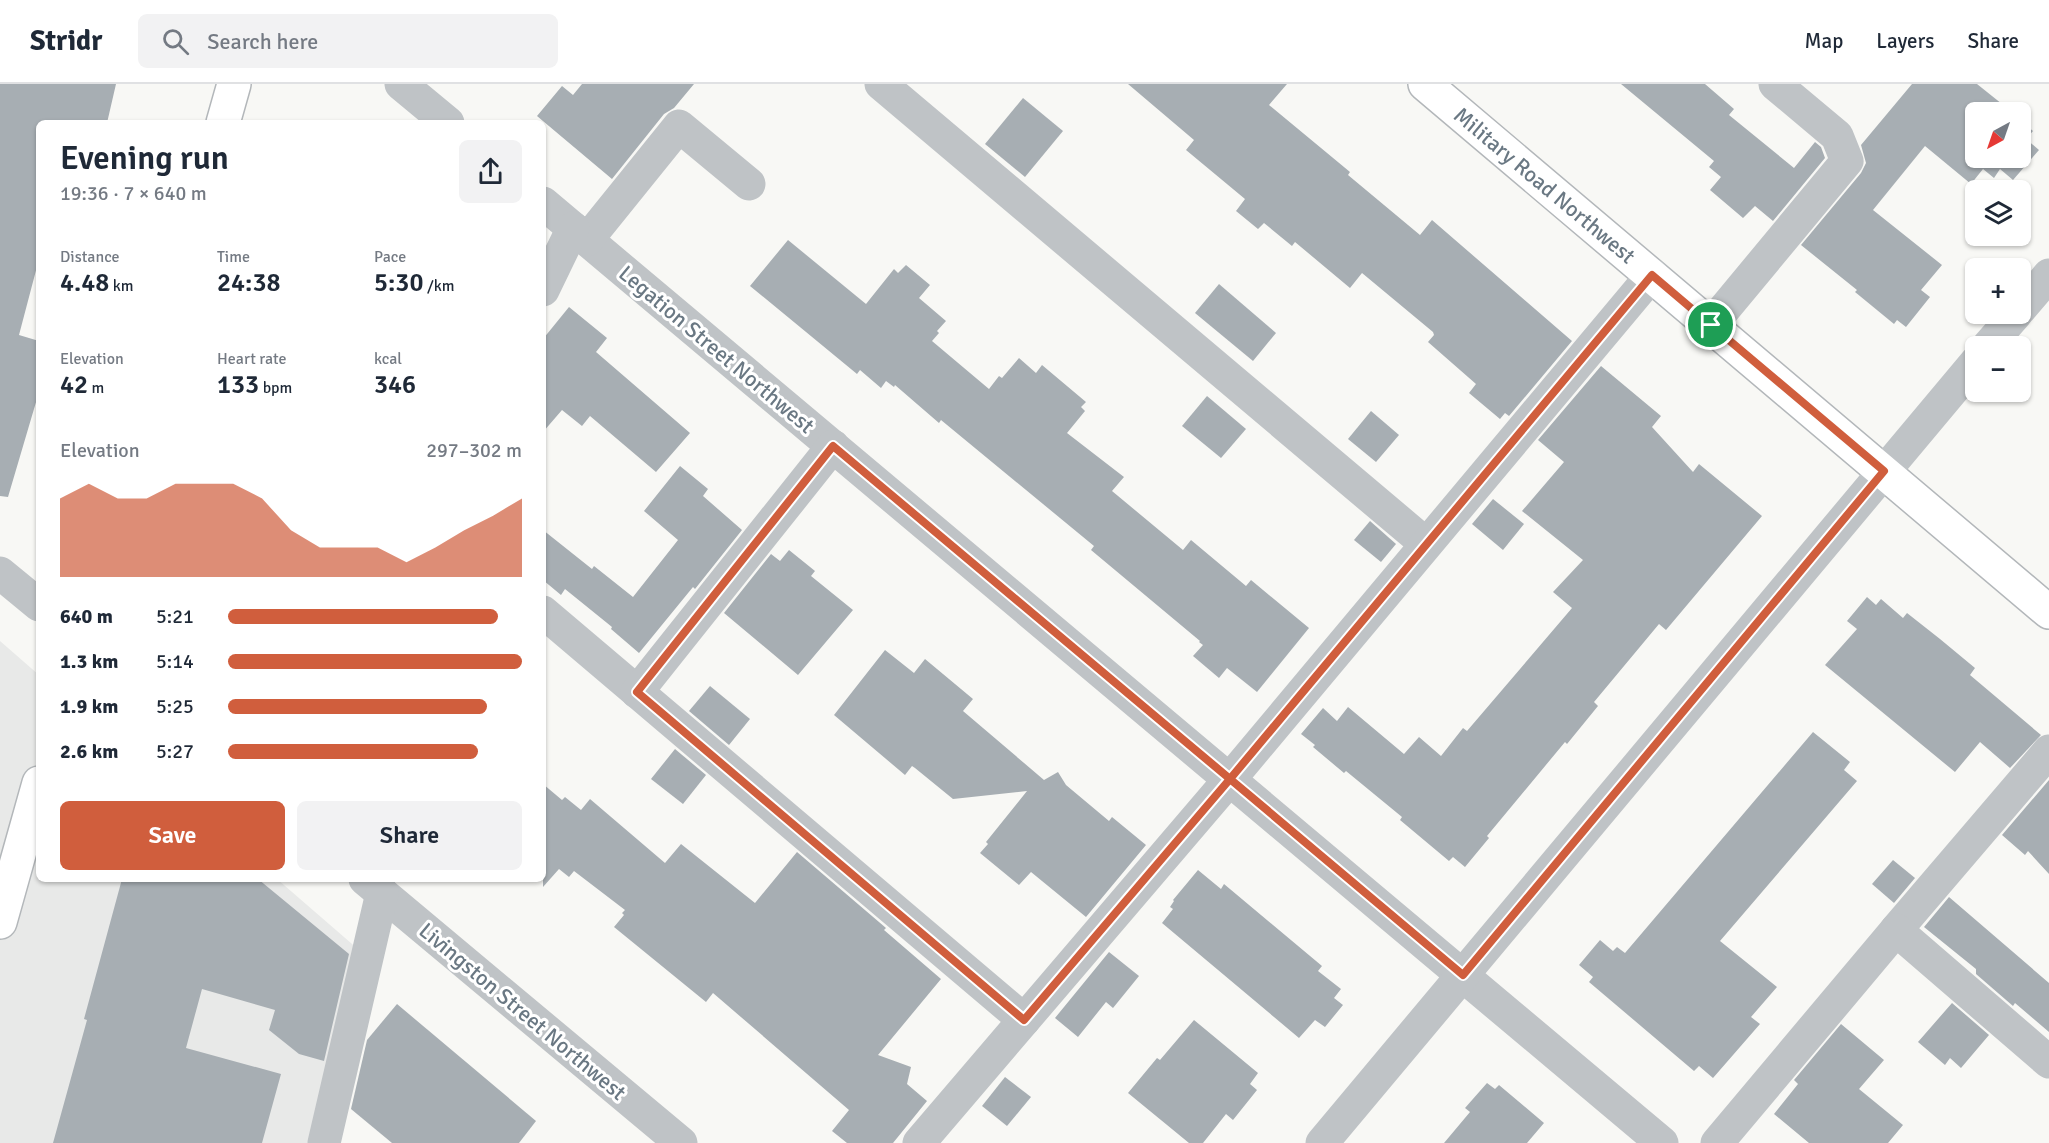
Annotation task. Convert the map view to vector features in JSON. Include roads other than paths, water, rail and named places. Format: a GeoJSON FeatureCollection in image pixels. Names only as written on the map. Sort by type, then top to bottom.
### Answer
{"type":"FeatureCollection","features":[{"type":"Feature","properties":{"kind":"main road"},"geometry":{"type":"LineString","coordinates":[[224,120],[234,84]]}},
{"type":"Feature","properties":{"kind":"main road","name":"Military Road Northwest"},"geometry":{"type":"LineString","coordinates":[[1425,84],[2049,612]]}},
{"type":"Feature","properties":{"kind":"main road"},"geometry":{"type":"LineString","coordinates":[[2,910],[36,793]]}},
{"type":"Feature","properties":{"kind":"street"},"geometry":{"type":"LineString","coordinates":[[401,84],[444,120]]}},
{"type":"Feature","properties":{"kind":"street"},"geometry":{"type":"LineString","coordinates":[[882,84],[1426,544]]}},
{"type":"Feature","properties":{"kind":"street"},"geometry":{"type":"LineString","coordinates":[[1711,325],[1847,161],[1837,136],[1775,84]]}},
{"type":"Feature","properties":{"kind":"street"},"geometry":{"type":"LineString","coordinates":[[546,285],[580,234],[679,126],[749,184]]}},
{"type":"Feature","properties":{"kind":"street","name":"Legation Street Northwest"},"geometry":{"type":"LineString","coordinates":[[546,206],[1662,1143]]}},
{"type":"Feature","properties":{"kind":"street"},"geometry":{"type":"LineString","coordinates":[[919,1143],[1230,779],[1652,275]]}},
{"type":"Feature","properties":{"kind":"street"},"geometry":{"type":"LineString","coordinates":[[2031,296],[2049,275]]}},
{"type":"Feature","properties":{"kind":"street"},"geometry":{"type":"LineString","coordinates":[[1997,336],[2007,324]]}},
{"type":"Feature","properties":{"kind":"street"},"geometry":{"type":"LineString","coordinates":[[1322,1143],[1965,375]]}},
{"type":"Feature","properties":{"kind":"street"},"geometry":{"type":"LineString","coordinates":[[637,692],[833,446]]}},
{"type":"Feature","properties":{"kind":"street"},"geometry":{"type":"LineString","coordinates":[[0,573],[36,603]]}},
{"type":"Feature","properties":{"kind":"street"},"geometry":{"type":"LineString","coordinates":[[546,615],[1024,1020]]}},
{"type":"Feature","properties":{"kind":"street"},"geometry":{"type":"LineString","coordinates":[[1717,1143],[2049,751]]}},
{"type":"Feature","properties":{"kind":"street"},"geometry":{"type":"LineString","coordinates":[[324,1143],[374,886]]}},
{"type":"Feature","properties":{"kind":"street","name":"Livingston Street Northwest"},"geometry":{"type":"LineString","coordinates":[[374,886],[681,1143]]}},
{"type":"Feature","properties":{"kind":"street"},"geometry":{"type":"LineString","coordinates":[[1896,930],[2049,1062]]}}]}
